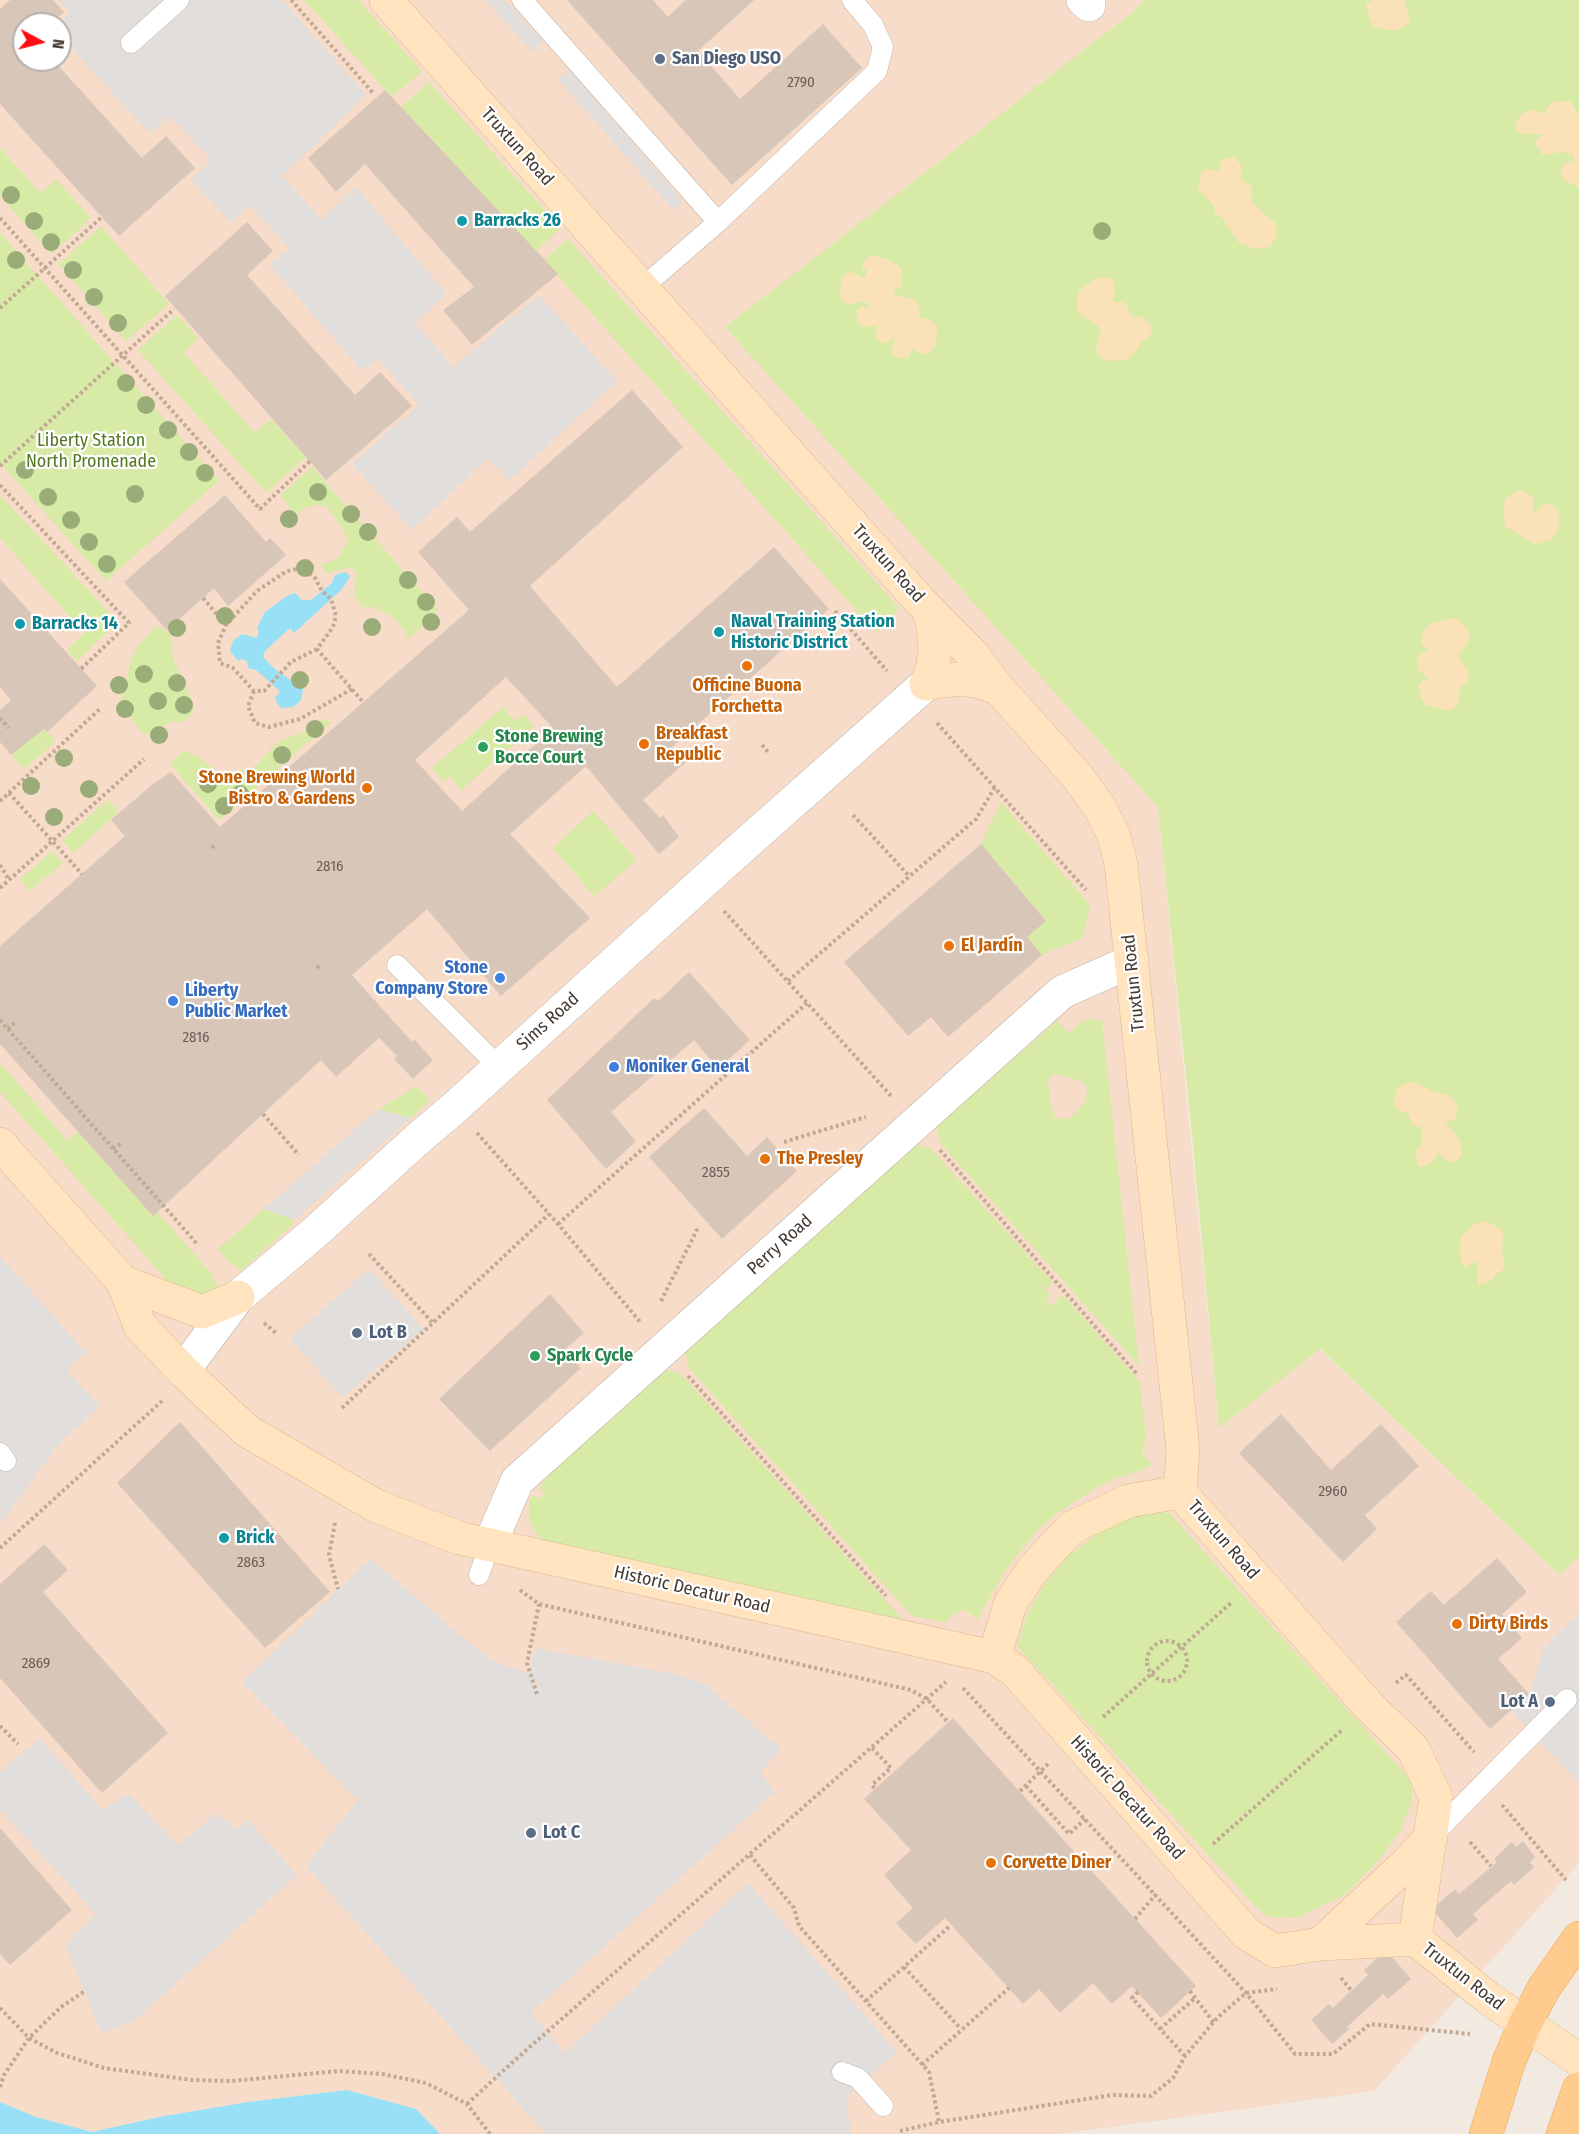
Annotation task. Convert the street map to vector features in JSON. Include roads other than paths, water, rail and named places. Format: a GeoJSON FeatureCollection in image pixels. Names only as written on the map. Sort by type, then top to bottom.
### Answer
{"type":"FeatureCollection","features":[{"type":"Feature","properties":{"kind":"main road"},"geometry":{"type":"LineString","coordinates":[[1486,2134],[1509,2061],[1525,2024],[1544,1988],[1579,1938]]}},
{"type":"Feature","properties":{"kind":"main road"},"geometry":{"type":"LineString","coordinates":[[1563,2134],[1579,2088]]}},
{"type":"Feature","properties":{"kind":"street","name":"Truxtun Road"},"geometry":{"type":"LineString","coordinates":[[386,0],[928,609],[973,655],[998,688],[1077,776],[1101,808],[1114,836],[1121,864],[1183,1450],[1180,1492],[1369,1706],[1413,1749],[1436,1797],[1415,1938],[1488,1998],[1579,2060]]}},
{"type":"Feature","properties":{"kind":"street"},"geometry":{"type":"LineString","coordinates":[[926,684],[932,670],[934,649],[932,620],[928,609]]}},
{"type":"Feature","properties":{"kind":"street"},"geometry":{"type":"LineString","coordinates":[[926,684],[961,679],[998,688]]}},
{"type":"Feature","properties":{"kind":"street","name":"Sims Road"},"geometry":{"type":"LineString","coordinates":[[183,1371],[238,1297],[312,1235],[926,684]]}},
{"type":"Feature","properties":{"kind":"street","name":"Perry Road"},"geometry":{"type":"LineString","coordinates":[[484,1559],[517,1481],[1062,992],[1132,962]]}},
{"type":"Feature","properties":{"kind":"street","name":"Historic Decatur Road"},"geometry":{"type":"LineString","coordinates":[[2,1151],[123,1282],[140,1326],[183,1371],[247,1431],[376,1506],[459,1538],[484,1559],[994,1657],[1015,1671],[1247,1934],[1275,1951],[1320,1944],[1415,1938]]}},
{"type":"Feature","properties":{"kind":"street"},"geometry":{"type":"LineString","coordinates":[[123,1282],[202,1312],[238,1297]]}},
{"type":"Feature","properties":{"kind":"street"},"geometry":{"type":"LineString","coordinates":[[994,1657],[1011,1602],[1034,1568],[1071,1528],[1128,1501],[1180,1492]]}},
{"type":"Feature","properties":{"kind":"street"},"geometry":{"type":"LineString","coordinates":[[1320,1944],[1406,1864],[1431,1837]]}},
{"type":"Feature","properties":{"kind":"lane"},"geometry":{"type":"LineString","coordinates":[[130,43],[179,0]]}},
{"type":"Feature","properties":{"kind":"lane"},"geometry":{"type":"LineString","coordinates":[[522,0],[718,222]]}},
{"type":"Feature","properties":{"kind":"lane"},"geometry":{"type":"LineString","coordinates":[[642,288],[718,222],[878,70],[883,47],[873,25],[852,0]]}},
{"type":"Feature","properties":{"kind":"lane"},"geometry":{"type":"LineString","coordinates":[[397,965],[499,1067]]}},
{"type":"Feature","properties":{"kind":"lane"},"geometry":{"type":"LineString","coordinates":[[1431,1837],[1567,1699]]}},
{"type":"Feature","properties":{"kind":"lane"},"geometry":{"type":"LineString","coordinates":[[842,2072],[858,2078],[882,2106]]}},
{"type":"Feature","properties":{"kind":"water"},"geometry":{"type":"Polygon","coordinates":[[[346,572],[350,577],[342,589],[294,633],[290,628],[265,651],[263,657],[276,670],[289,679],[304,684],[301,700],[293,707],[280,708],[275,698],[280,691],[256,670],[248,668],[247,661],[241,659],[238,661],[230,651],[233,641],[242,634],[257,638],[259,632],[257,627],[265,612],[287,596],[295,593],[302,600],[311,600],[332,583],[335,575],[346,572]]]}},
{"type":"Feature","properties":{"kind":"water"},"geometry":{"type":"Polygon","coordinates":[[[347,2090],[416,2109],[440,2134],[0,2134],[0,2102],[36,2117],[92,2132],[159,2117],[248,2102],[347,2090]]]}},
{"type":"Feature","properties":{"kind":"place","name":"San Diego USO"},"geometry":{"type":"Point","coordinates":[660,59]}},
{"type":"Feature","properties":{"kind":"place","name":"Barracks 26"},"geometry":{"type":"Point","coordinates":[462,221]}},
{"type":"Feature","properties":{"kind":"place","name":"Barracks 14"},"geometry":{"type":"Point","coordinates":[20,624]}},
{"type":"Feature","properties":{"kind":"place","name":"Naval Training Station Historic District"},"geometry":{"type":"Point","coordinates":[719,632]}},
{"type":"Feature","properties":{"kind":"place","name":"Officine Buona Forchetta"},"geometry":{"type":"Point","coordinates":[747,666]}},
{"type":"Feature","properties":{"kind":"place","name":"Breakfast Republic"},"geometry":{"type":"Point","coordinates":[644,744]}},
{"type":"Feature","properties":{"kind":"place","name":"Stone Brewing Bocce Court"},"geometry":{"type":"Point","coordinates":[483,747]}},
{"type":"Feature","properties":{"kind":"place","name":"Stone Brewing World Bistro & Gardens"},"geometry":{"type":"Point","coordinates":[367,788]}},
{"type":"Feature","properties":{"kind":"place","name":"El Jardín"},"geometry":{"type":"Point","coordinates":[949,946]}},
{"type":"Feature","properties":{"kind":"place","name":"Stone Company Store"},"geometry":{"type":"Point","coordinates":[500,978]}},
{"type":"Feature","properties":{"kind":"place","name":"Liberty Public Market"},"geometry":{"type":"Point","coordinates":[173,1001]}},
{"type":"Feature","properties":{"kind":"place","name":"Moniker General"},"geometry":{"type":"Point","coordinates":[614,1067]}},
{"type":"Feature","properties":{"kind":"place","name":"The Presley"},"geometry":{"type":"Point","coordinates":[765,1159]}},
{"type":"Feature","properties":{"kind":"place","name":"Lot B"},"geometry":{"type":"Point","coordinates":[357,1333]}},
{"type":"Feature","properties":{"kind":"place","name":"Spark Cycle"},"geometry":{"type":"Point","coordinates":[535,1356]}},
{"type":"Feature","properties":{"kind":"place","name":"Brick"},"geometry":{"type":"Point","coordinates":[224,1538]}},
{"type":"Feature","properties":{"kind":"place","name":"Dirty Birds"},"geometry":{"type":"Point","coordinates":[1457,1624]}},
{"type":"Feature","properties":{"kind":"place","name":"Lot A"},"geometry":{"type":"Point","coordinates":[1550,1702]}},
{"type":"Feature","properties":{"kind":"place","name":"Lot C"},"geometry":{"type":"Point","coordinates":[531,1833]}},
{"type":"Feature","properties":{"kind":"place","name":"Corvette Diner"},"geometry":{"type":"Point","coordinates":[991,1863]}},
{"type":"Feature","properties":{"kind":"park label","name":"Liberty Station North Promenade"},"geometry":{"type":"Point","coordinates":[91,451]}}]}
